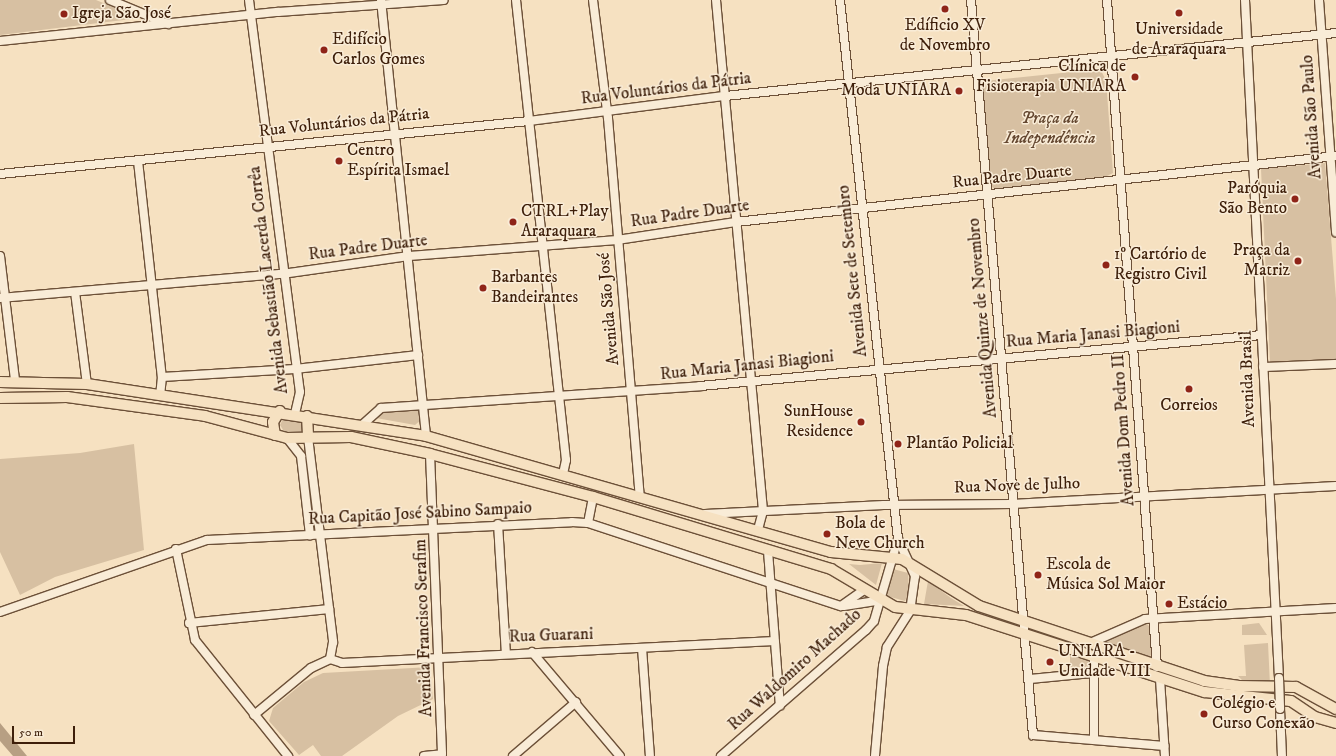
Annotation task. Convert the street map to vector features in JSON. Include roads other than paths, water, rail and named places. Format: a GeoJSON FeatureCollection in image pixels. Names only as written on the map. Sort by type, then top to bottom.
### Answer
{"type":"FeatureCollection","features":[{"type":"Feature","properties":{"kind":"main road"},"geometry":{"type":"LineString","coordinates":[[0,382],[15,380],[87,384],[280,411],[426,436],[640,496],[831,552],[891,558],[912,564],[960,598],[1088,644],[1157,667],[1238,686],[1296,687],[1336,709]]}},
{"type":"Feature","properties":{"kind":"main road"},"geometry":{"type":"LineString","coordinates":[[0,398],[67,397],[161,409],[205,416],[287,438],[351,437],[430,454],[593,497],[831,569],[881,600],[910,610],[966,615],[1025,633],[1160,679],[1205,692],[1291,701],[1315,717],[1336,723]]}},
{"type":"Feature","properties":{"kind":"main road"},"geometry":{"type":"LineString","coordinates":[[275,435],[273,422],[280,411]]}},
{"type":"Feature","properties":{"kind":"main road"},"geometry":{"type":"LineString","coordinates":[[307,416],[308,437]]}},
{"type":"Feature","properties":{"kind":"main road"},"geometry":{"type":"LineString","coordinates":[[740,542],[750,539],[758,530]]}},
{"type":"Feature","properties":{"kind":"street","name":"Avenida Sebastião Lacerda Corrêa"},"geometry":{"type":"LineString","coordinates":[[249,0],[268,145],[282,274],[295,369],[300,392],[295,414]]}},
{"type":"Feature","properties":{"kind":"street"},"geometry":{"type":"LineString","coordinates":[[0,42],[251,15],[444,0]]}},
{"type":"Feature","properties":{"kind":"street"},"geometry":{"type":"LineString","coordinates":[[516,0],[540,247],[557,397],[566,460],[563,474]]}},
{"type":"Feature","properties":{"kind":"street","name":"Avenida São José"},"geometry":{"type":"LineString","coordinates":[[594,0],[607,112],[640,496]]}},
{"type":"Feature","properties":{"kind":"street"},"geometry":{"type":"LineString","coordinates":[[716,0],[763,511],[758,530]]}},
{"type":"Feature","properties":{"kind":"street","name":"Avenida Sete de Setembro"},"geometry":{"type":"LineString","coordinates":[[840,0],[861,209],[898,538],[912,564],[915,584],[910,610]]}},
{"type":"Feature","properties":{"kind":"street","name":"Avenida Quinze de Novembro"},"geometry":{"type":"LineString","coordinates":[[971,0],[976,72],[1002,358],[1012,504],[1030,679],[1033,735],[1094,738]]}},
{"type":"Feature","properties":{"kind":"street","name":"Avenida Dom Pedro II"},"geometry":{"type":"LineString","coordinates":[[1107,0],[1157,667]]}},
{"type":"Feature","properties":{"kind":"street","name":"Avenida Brasil"},"geometry":{"type":"LineString","coordinates":[[1245,0],[1263,367],[1267,489],[1276,612],[1282,756]]}},
{"type":"Feature","properties":{"kind":"street","name":"Avenida São Paulo"},"geometry":{"type":"LineString","coordinates":[[1319,0],[1333,156],[1336,232]]}},
{"type":"Feature","properties":{"kind":"street"},"geometry":{"type":"LineString","coordinates":[[115,1],[169,24]]}},
{"type":"Feature","properties":{"kind":"street"},"geometry":{"type":"LineString","coordinates":[[382,4],[394,133],[409,256],[418,355],[425,404],[426,436]]}},
{"type":"Feature","properties":{"kind":"street","name":"Rua Voluntários da Pátria"},"geometry":{"type":"LineString","coordinates":[[0,174],[138,161],[268,145],[528,121],[725,96],[976,72],[1110,56],[1336,33]]}},
{"type":"Feature","properties":{"kind":"street","name":"Rua Padre Duarte"},"geometry":{"type":"LineString","coordinates":[[2,298],[75,292],[150,283],[282,274],[409,256],[617,240],[736,222],[1121,180],[1253,163],[1333,156]]}},
{"type":"Feature","properties":{"kind":"street"},"geometry":{"type":"LineString","coordinates":[[138,161],[150,283],[162,378],[160,395]]}},
{"type":"Feature","properties":{"kind":"street"},"geometry":{"type":"LineString","coordinates":[[0,256],[2,298],[15,380]]}},
{"type":"Feature","properties":{"kind":"street"},"geometry":{"type":"LineString","coordinates":[[75,292],[87,384]]}},
{"type":"Feature","properties":{"kind":"street","name":"Rua Maria Janasi Biagioni"},"geometry":{"type":"LineString","coordinates":[[361,426],[381,408],[632,391],[750,381],[879,367],[1002,358],[1133,345],[1261,335]]}},
{"type":"Feature","properties":{"kind":"street"},"geometry":{"type":"LineString","coordinates":[[162,378],[295,369],[418,355]]}},
{"type":"Feature","properties":{"kind":"street"},"geometry":{"type":"LineString","coordinates":[[1263,367],[1336,364]]}},
{"type":"Feature","properties":{"kind":"street"},"geometry":{"type":"LineString","coordinates":[[308,437],[315,534]]}},
{"type":"Feature","properties":{"kind":"street"},"geometry":{"type":"LineString","coordinates":[[254,715],[311,668],[330,659],[333,642],[329,609],[301,456],[287,438]]}},
{"type":"Feature","properties":{"kind":"street","name":"Avenida Francisco Serafim"},"geometry":{"type":"LineString","coordinates":[[430,454],[436,529],[443,755]]}},
{"type":"Feature","properties":{"kind":"street","name":"Rua Nove de Julho"},"geometry":{"type":"LineString","coordinates":[[700,514],[894,505],[1012,504],[1143,495],[1336,486]]}},
{"type":"Feature","properties":{"kind":"street"},"geometry":{"type":"LineString","coordinates":[[588,523],[593,497]]}},
{"type":"Feature","properties":{"kind":"street","name":"Rua Capitão José Sabino Sampaio"},"geometry":{"type":"LineString","coordinates":[[0,612],[176,549],[206,540],[436,529],[498,524],[588,523],[841,606],[881,600]]}},
{"type":"Feature","properties":{"kind":"street"},"geometry":{"type":"LineString","coordinates":[[498,524],[506,653]]}},
{"type":"Feature","properties":{"kind":"street","name":"Avenida Sete de Setembro"},"geometry":{"type":"LineString","coordinates":[[891,558],[898,538]]}},
{"type":"Feature","properties":{"kind":"street"},"geometry":{"type":"LineString","coordinates":[[176,549],[188,624],[194,640],[288,756]]}},
{"type":"Feature","properties":{"kind":"street"},"geometry":{"type":"LineString","coordinates":[[768,551],[780,706]]}},
{"type":"Feature","properties":{"kind":"street","name":"Rua Waldomiro Machado"},"geometry":{"type":"LineString","coordinates":[[721,756],[866,630],[881,600],[891,558]]}},
{"type":"Feature","properties":{"kind":"street"},"geometry":{"type":"LineString","coordinates":[[841,606],[865,589]]}},
{"type":"Feature","properties":{"kind":"street"},"geometry":{"type":"LineString","coordinates":[[1088,644],[1154,618],[1336,608]]}},
{"type":"Feature","properties":{"kind":"street"},"geometry":{"type":"LineString","coordinates":[[188,624],[329,609]]}},
{"type":"Feature","properties":{"kind":"street"},"geometry":{"type":"LineString","coordinates":[[875,756],[887,647],[910,610]]}},
{"type":"Feature","properties":{"kind":"street","name":"Rua Guarani"},"geometry":{"type":"LineString","coordinates":[[330,659],[342,663],[506,653],[774,641]]}},
{"type":"Feature","properties":{"kind":"street"},"geometry":{"type":"LineString","coordinates":[[642,648],[650,756]]}},
{"type":"Feature","properties":{"kind":"street"},"geometry":{"type":"LineString","coordinates":[[532,652],[576,702],[620,756]]}},
{"type":"Feature","properties":{"kind":"street"},"geometry":{"type":"LineString","coordinates":[[1094,657],[1092,673],[1094,738],[1165,746]]}},
{"type":"Feature","properties":{"kind":"street"},"geometry":{"type":"LineString","coordinates":[[1030,679],[1092,673]]}},
{"type":"Feature","properties":{"kind":"street"},"geometry":{"type":"LineString","coordinates":[[1160,679],[1165,756]]}},
{"type":"Feature","properties":{"kind":"street"},"geometry":{"type":"LineString","coordinates":[[513,756],[576,702]]}},
{"type":"Feature","properties":{"kind":"street"},"geometry":{"type":"LineString","coordinates":[[424,756],[443,755]]}},
{"type":"Feature","properties":{"kind":"place","name":"Edíficio XV de Novembro"},"geometry":{"type":"Point","coordinates":[945,9]}},
{"type":"Feature","properties":{"kind":"place","name":"Universidade de Araraquara"},"geometry":{"type":"Point","coordinates":[1179,13]}},
{"type":"Feature","properties":{"kind":"place","name":"Igreja São José"},"geometry":{"type":"Point","coordinates":[64,14]}},
{"type":"Feature","properties":{"kind":"place","name":"Edifício Carlos Gomes"},"geometry":{"type":"Point","coordinates":[324,50]}},
{"type":"Feature","properties":{"kind":"place","name":"Clínica de Fisioterapia UNIARA"},"geometry":{"type":"Point","coordinates":[1135,77]}},
{"type":"Feature","properties":{"kind":"place","name":"Moda UNIARA"},"geometry":{"type":"Point","coordinates":[959,91]}},
{"type":"Feature","properties":{"kind":"place","name":"Centro Espírita Ismael"},"geometry":{"type":"Point","coordinates":[339,161]}},
{"type":"Feature","properties":{"kind":"place","name":"Paróquia São Bento"},"geometry":{"type":"Point","coordinates":[1295,199]}},
{"type":"Feature","properties":{"kind":"place","name":"CTRL+Play Araraquara"},"geometry":{"type":"Point","coordinates":[513,222]}},
{"type":"Feature","properties":{"kind":"place","name":"Praça da Matriz"},"geometry":{"type":"Point","coordinates":[1298,261]}},
{"type":"Feature","properties":{"kind":"place","name":"1º Cartório de Registro Civil"},"geometry":{"type":"Point","coordinates":[1106,265]}},
{"type":"Feature","properties":{"kind":"place","name":"Barbantes Bandeirantes"},"geometry":{"type":"Point","coordinates":[483,288]}},
{"type":"Feature","properties":{"kind":"place","name":"Correios"},"geometry":{"type":"Point","coordinates":[1189,389]}},
{"type":"Feature","properties":{"kind":"place","name":"SunHouse Residence"},"geometry":{"type":"Point","coordinates":[861,422]}},
{"type":"Feature","properties":{"kind":"place","name":"Plantão Policial"},"geometry":{"type":"Point","coordinates":[898,444]}},
{"type":"Feature","properties":{"kind":"place","name":"Bola de Neve Church"},"geometry":{"type":"Point","coordinates":[827,534]}},
{"type":"Feature","properties":{"kind":"place","name":"Escola de Música Sol Maior"},"geometry":{"type":"Point","coordinates":[1038,575]}},
{"type":"Feature","properties":{"kind":"place","name":"Estácio"},"geometry":{"type":"Point","coordinates":[1169,604]}},
{"type":"Feature","properties":{"kind":"place","name":"UNIARA - Unidade VIII"},"geometry":{"type":"Point","coordinates":[1050,662]}},
{"type":"Feature","properties":{"kind":"place","name":"Colégio e Curso Conexão"},"geometry":{"type":"Point","coordinates":[1204,714]}},
{"type":"Feature","properties":{"kind":"park label","name":"Praça da Independência"},"geometry":{"type":"Point","coordinates":[1050,129]}}]}
